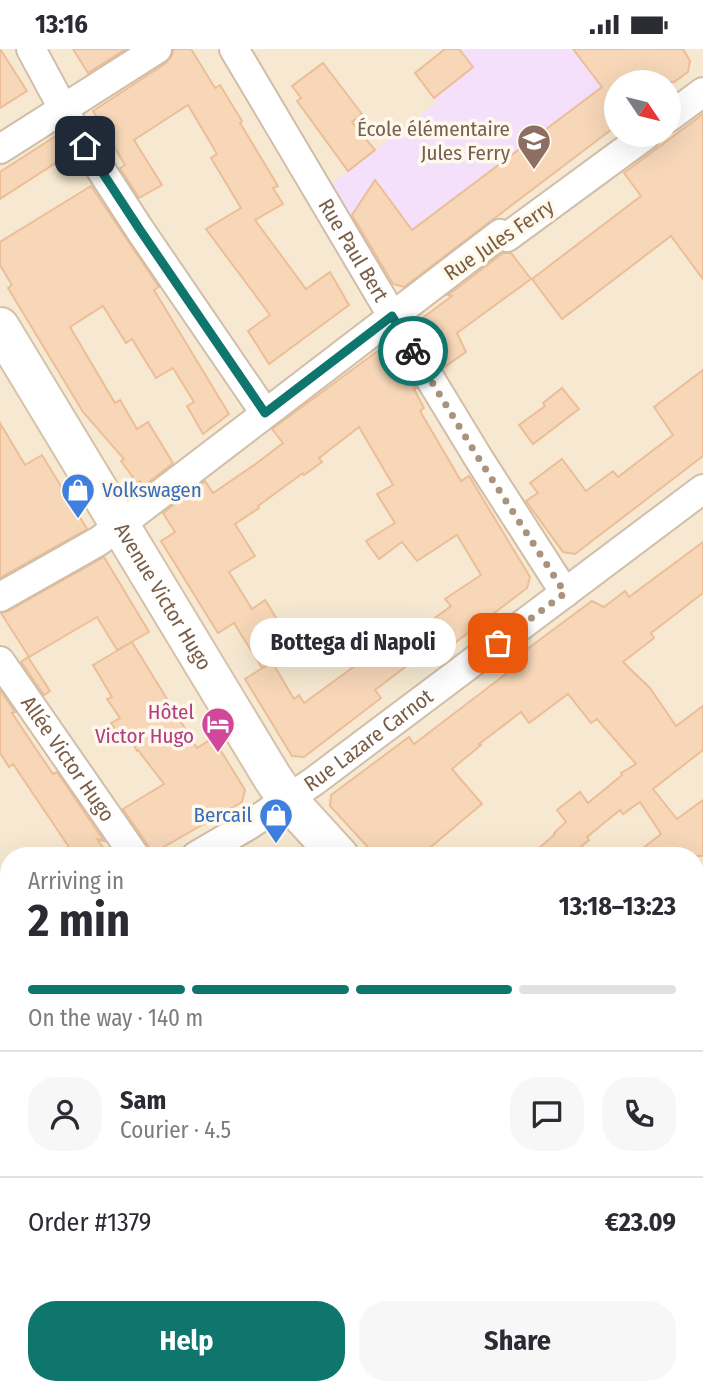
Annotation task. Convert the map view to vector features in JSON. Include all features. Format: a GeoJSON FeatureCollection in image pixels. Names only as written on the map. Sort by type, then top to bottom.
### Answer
{"type":"FeatureCollection","features":[{"type":"Feature","properties":{"kind":"street"},"geometry":{"type":"LineString","coordinates":[[31,49],[62,109],[140,230],[265,413]]}},
{"type":"Feature","properties":{"kind":"street"},"geometry":{"type":"LineString","coordinates":[[0,149],[157,49]]}},
{"type":"Feature","properties":{"kind":"street","name":"Rue Paul Bert"},"geometry":{"type":"LineString","coordinates":[[234,49],[479,459],[565,593]]}},
{"type":"Feature","properties":{"kind":"street"},"geometry":{"type":"LineString","coordinates":[[681,108],[703,92]]}},
{"type":"Feature","properties":{"kind":"street","name":"Rue Jules Ferry"},"geometry":{"type":"LineString","coordinates":[[119,524],[500,234],[508,237],[630,147]]}},
{"type":"Feature","properties":{"kind":"street","name":"Avenue Victor Hugo"},"geometry":{"type":"LineString","coordinates":[[0,327],[272,777],[287,799],[331,847]]}},
{"type":"Feature","properties":{"kind":"street","name":"Rue Lazare Carnot"},"geometry":{"type":"LineString","coordinates":[[211,847],[321,776],[703,489]]}},
{"type":"Feature","properties":{"kind":"street"},"geometry":{"type":"LineString","coordinates":[[0,597],[99,541],[119,524]]}},
{"type":"Feature","properties":{"kind":"street","name":"Allée Victor Hugo"},"geometry":{"type":"LineString","coordinates":[[0,661],[129,847]]}},
{"type":"Feature","properties":{"kind":"shaded area"},"geometry":{"type":"Polygon","coordinates":[[[0,49],[703,49],[703,847],[0,847],[0,49]]]}},
{"type":"Feature","properties":{"kind":"shaded area"},"geometry":{"type":"Polygon","coordinates":[[[445,49],[683,49],[690,61],[688,72],[681,78],[681,70],[604,70],[604,104],[576,157],[402,286],[390,284],[331,184],[437,102],[415,73],[445,49]]]}},
{"type":"Feature","properties":{"kind":"building"},"geometry":{"type":"Polygon","coordinates":[[[0,49],[27,91],[0,108],[0,49]]]}},
{"type":"Feature","properties":{"kind":"building"},"geometry":{"type":"Polygon","coordinates":[[[73,49],[126,49],[88,73],[73,49]]]}},
{"type":"Feature","properties":{"kind":"building"},"geometry":{"type":"Polygon","coordinates":[[[174,49],[191,49],[215,88],[220,85],[278,186],[273,188],[283,204],[255,220],[306,289],[330,272],[349,305],[269,364],[248,331],[270,315],[206,229],[241,208],[211,158],[217,154],[188,105],[134,140],[162,185],[139,198],[120,168],[125,165],[93,111],[166,63],[174,49]]]}},
{"type":"Feature","properties":{"kind":"building"},"geometry":{"type":"Polygon","coordinates":[[[445,49],[459,49],[473,67],[434,98],[415,73],[445,49]]]}},
{"type":"Feature","properties":{"kind":"building"},"geometry":{"type":"Polygon","coordinates":[[[573,49],[683,49],[690,61],[688,72],[681,77],[681,70],[604,70],[604,135],[404,287],[393,284],[352,215],[375,180],[412,230],[602,87],[573,49]]]}},
{"type":"Feature","properties":{"kind":"building"},"geometry":{"type":"Polygon","coordinates":[[[323,63],[362,114],[352,122],[375,150],[348,171],[297,101],[301,98],[292,86],[323,63]]]}},
{"type":"Feature","properties":{"kind":"building"},"geometry":{"type":"Polygon","coordinates":[[[703,114],[703,279],[671,236],[562,319],[532,279],[641,196],[624,173],[659,147],[681,147],[681,130],[703,114]]]}},
{"type":"Feature","properties":{"kind":"building"},"geometry":{"type":"Polygon","coordinates":[[[56,136],[71,153],[0,199],[0,172],[56,136]]]}},
{"type":"Feature","properties":{"kind":"building"},"geometry":{"type":"Polygon","coordinates":[[[91,186],[159,287],[154,290],[229,414],[203,434],[187,406],[194,402],[173,368],[156,378],[132,339],[126,343],[103,306],[70,327],[115,403],[120,400],[137,429],[148,422],[173,463],[144,486],[140,481],[137,483],[121,461],[124,459],[83,412],[8,288],[12,285],[0,265],[0,242],[91,186]]]}},
{"type":"Feature","properties":{"kind":"building"},"geometry":{"type":"Polygon","coordinates":[[[503,253],[511,253],[531,279],[457,333],[466,352],[443,368],[419,328],[421,319],[503,253]]]}},
{"type":"Feature","properties":{"kind":"building"},"geometry":{"type":"Polygon","coordinates":[[[383,347],[393,349],[416,388],[414,389],[424,408],[420,411],[461,481],[469,476],[530,577],[527,588],[435,658],[429,649],[375,690],[381,698],[304,757],[292,756],[245,679],[272,662],[294,699],[299,695],[304,703],[385,644],[390,651],[451,606],[445,599],[481,575],[457,535],[417,561],[402,542],[379,559],[366,541],[395,523],[377,494],[393,485],[359,427],[319,458],[322,462],[235,524],[255,556],[229,572],[252,609],[265,600],[295,648],[262,668],[234,623],[218,633],[161,541],[175,532],[163,513],[205,481],[213,493],[257,463],[283,443],[272,429],[383,347]]]}},
{"type":"Feature","properties":{"kind":"building"},"geometry":{"type":"Polygon","coordinates":[[[703,370],[703,456],[575,554],[563,552],[526,501],[538,493],[530,483],[562,459],[586,491],[613,471],[618,477],[673,435],[654,407],[703,370]]]}},
{"type":"Feature","properties":{"kind":"building"},"geometry":{"type":"Polygon","coordinates":[[[562,388],[579,409],[533,444],[519,425],[545,406],[543,403],[562,388]]]}},
{"type":"Feature","properties":{"kind":"building"},"geometry":{"type":"Polygon","coordinates":[[[0,423],[25,465],[42,455],[87,529],[0,578],[0,423]]]}},
{"type":"Feature","properties":{"kind":"building"},"geometry":{"type":"Polygon","coordinates":[[[703,542],[703,593],[651,633],[654,638],[623,662],[650,688],[676,726],[703,706],[703,750],[653,789],[677,819],[703,800],[703,847],[644,847],[661,834],[640,802],[623,814],[620,810],[587,837],[589,840],[581,847],[540,847],[566,822],[557,810],[580,792],[588,803],[622,775],[621,773],[636,764],[597,719],[591,723],[568,694],[529,723],[521,712],[452,769],[482,804],[431,847],[368,847],[330,806],[331,795],[409,737],[414,744],[514,667],[511,661],[592,601],[604,607],[625,591],[629,597],[703,542]]]}},
{"type":"Feature","properties":{"kind":"building"},"geometry":{"type":"Polygon","coordinates":[[[104,557],[149,632],[117,650],[97,617],[29,657],[1,613],[104,557]]]}},
{"type":"Feature","properties":{"kind":"building"},"geometry":{"type":"Polygon","coordinates":[[[132,642],[197,748],[213,738],[245,790],[242,802],[163,847],[149,847],[123,809],[164,784],[130,739],[124,743],[111,723],[120,718],[107,699],[112,697],[93,665],[132,642]]]}},
{"type":"Feature","properties":{"kind":"building"},"geometry":{"type":"Polygon","coordinates":[[[28,657],[50,691],[44,695],[21,662],[28,657]]]}},
{"type":"Feature","properties":{"kind":"building"},"geometry":{"type":"Polygon","coordinates":[[[0,690],[15,712],[12,713],[53,774],[57,772],[104,841],[97,839],[103,847],[69,847],[13,764],[9,767],[0,753],[0,690]]]}},
{"type":"Feature","properties":{"kind":"way so far"},"geometry":{"type":"LineString","coordinates":[[413,351],[565,593],[498,643]]}},
{"type":"Feature","properties":{"kind":"place","name":"École élémentaire Jules Ferry"},"geometry":{"type":"Point","coordinates":[534,171]}},
{"type":"Feature","properties":{"kind":"place","name":"Volkswagen"},"geometry":{"type":"Point","coordinates":[78,520]}},
{"type":"Feature","properties":{"kind":"place","name":"Bottega di Napoli"},"geometry":{"type":"Point","coordinates":[498,643]}},
{"type":"Feature","properties":{"kind":"place","name":"Hôtel Victor Hugo"},"geometry":{"type":"Point","coordinates":[218,754]}},
{"type":"Feature","properties":{"kind":"place","name":"Bercail"},"geometry":{"type":"Point","coordinates":[276,845]}},
{"type":"Feature","properties":{"kind":"route"},"geometry":{"type":"LineString","coordinates":[[85,146],[265,413],[392,316],[413,351]]}}]}
